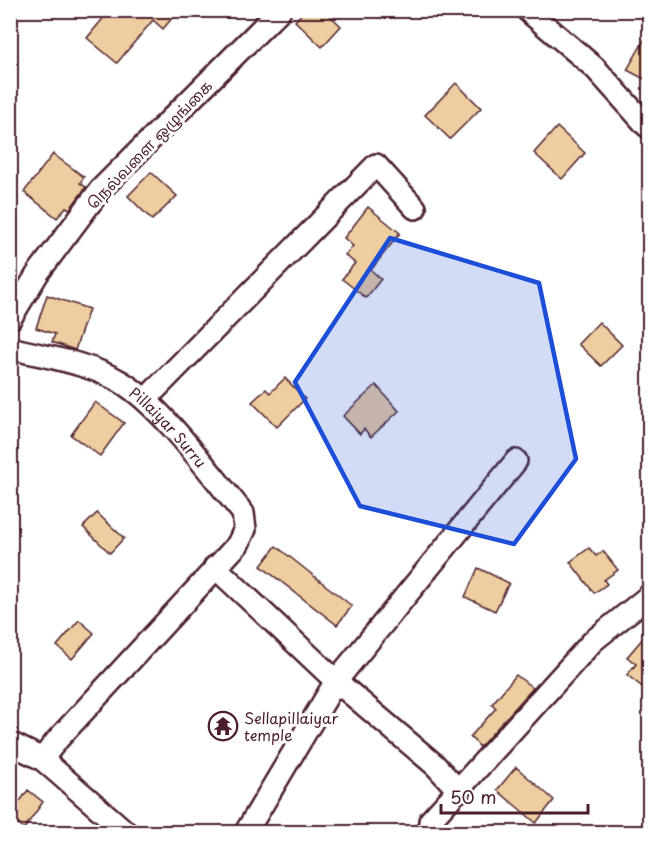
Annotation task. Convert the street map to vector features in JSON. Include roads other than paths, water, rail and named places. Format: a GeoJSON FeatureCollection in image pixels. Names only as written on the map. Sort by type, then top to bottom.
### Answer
{"type":"FeatureCollection","features":[{"type":"Feature","properties":{"kind":"street","name":"நெல்வளை ஒழுங்கை"},"geometry":{"type":"LineString","coordinates":[[10,319],[38,273],[100,190],[280,10]]}},
{"type":"Feature","properties":{"kind":"street"},"geometry":{"type":"LineString","coordinates":[[526,10],[595,68],[647,126],[650,122]]}},
{"type":"Feature","properties":{"kind":"street"},"geometry":{"type":"LineString","coordinates":[[146,399],[376,165],[415,208]]}},
{"type":"Feature","properties":{"kind":"street","name":"Pillaiyar Surru"},"geometry":{"type":"LineString","coordinates":[[10,348],[92,369],[120,381],[146,399],[243,513],[245,529],[238,544],[42,759]]}},
{"type":"Feature","properties":{"kind":"street"},"geometry":{"type":"LineString","coordinates":[[246,832],[336,681],[516,461]]}},
{"type":"Feature","properties":{"kind":"street"},"geometry":{"type":"LineString","coordinates":[[215,567],[336,681],[435,765],[459,791]]}},
{"type":"Feature","properties":{"kind":"street"},"geometry":{"type":"LineString","coordinates":[[430,832],[430,821],[593,640],[650,596]]}},
{"type":"Feature","properties":{"kind":"street"},"geometry":{"type":"LineString","coordinates":[[10,743],[42,759],[126,832]]}},
{"type":"Feature","properties":{"kind":"place","name":"Sellapillaiyar temple"},"geometry":{"type":"Point","coordinates":[223,726]}}]}
